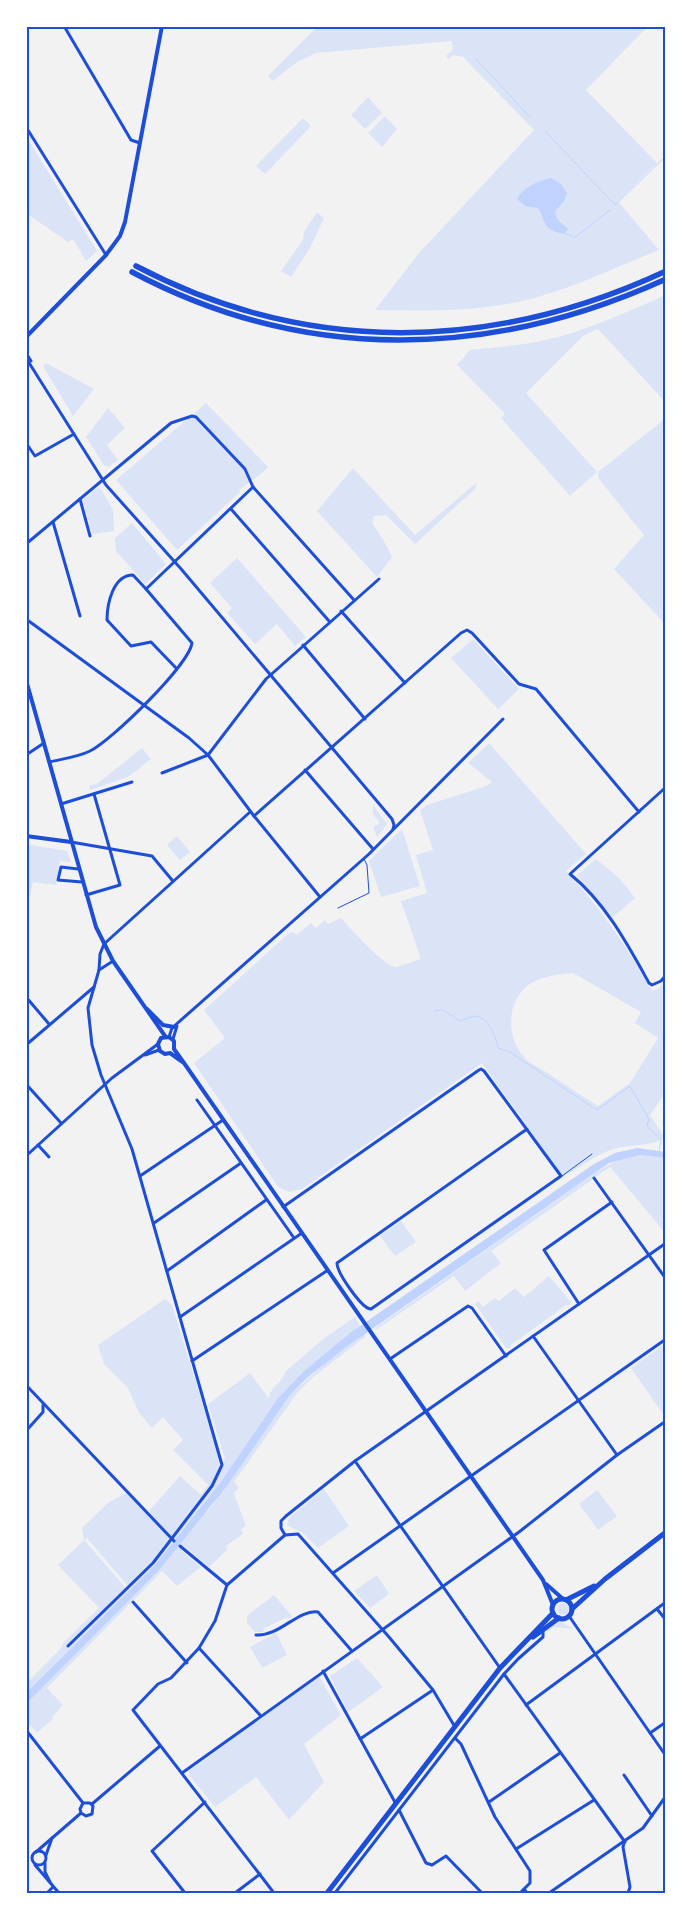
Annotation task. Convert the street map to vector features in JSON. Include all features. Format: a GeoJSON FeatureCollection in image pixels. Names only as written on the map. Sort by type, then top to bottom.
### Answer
{"type":"FeatureCollection","features":[{"type":"Feature","properties":{"kind":"highway"},"geometry":{"type":"LineString","coordinates":[[136,266],[198,294],[262,315],[329,328],[397,333],[458,331],[532,319],[591,302],[666,271]]}},
{"type":"Feature","properties":{"kind":"highway"},"geometry":{"type":"LineString","coordinates":[[132,272],[191,300],[260,322],[331,336],[391,340],[463,337],[523,328],[593,308],[666,278]]}},
{"type":"Feature","properties":{"kind":"main road"},"geometry":{"type":"LineString","coordinates":[[516,1652],[559,1618],[569,1616],[572,1609],[605,1579],[666,1532]]}},
{"type":"Feature","properties":{"kind":"main road"},"geometry":{"type":"LineString","coordinates":[[327,1893],[500,1668],[553,1613],[553,1605],[557,1600],[565,1599],[605,1579]]}},
{"type":"Feature","properties":{"kind":"main road"},"geometry":{"type":"LineString","coordinates":[[565,1599],[571,1603],[572,1609]]}},
{"type":"Feature","properties":{"kind":"main road"},"geometry":{"type":"LineString","coordinates":[[553,1613],[559,1618]]}},
{"type":"Feature","properties":{"kind":"street"},"geometry":{"type":"LineString","coordinates":[[64,26],[131,140],[140,144]]}},
{"type":"Feature","properties":{"kind":"street"},"geometry":{"type":"LineString","coordinates":[[26,336],[106,255],[120,236],[126,222],[162,26]]}},
{"type":"Feature","properties":{"kind":"street"},"geometry":{"type":"LineString","coordinates":[[26,127],[106,255]]}},
{"type":"Feature","properties":{"kind":"street"},"geometry":{"type":"LineString","coordinates":[[26,353],[103,480],[392,818],[394,825],[392,829]]}},
{"type":"Feature","properties":{"kind":"street"},"geometry":{"type":"LineString","coordinates":[[26,358],[32,364]]}},
{"type":"Feature","properties":{"kind":"street"},"geometry":{"type":"LineString","coordinates":[[26,544],[171,423],[192,416],[196,417],[245,469],[253,487],[354,600]]}},
{"type":"Feature","properties":{"kind":"street"},"geometry":{"type":"LineString","coordinates":[[26,443],[35,456],[74,434]]}},
{"type":"Feature","properties":{"kind":"street"},"geometry":{"type":"LineString","coordinates":[[146,589],[253,487]]}},
{"type":"Feature","properties":{"kind":"street"},"geometry":{"type":"LineString","coordinates":[[80,499],[90,536]]}},
{"type":"Feature","properties":{"kind":"street"},"geometry":{"type":"LineString","coordinates":[[231,509],[328,622]]}},
{"type":"Feature","properties":{"kind":"street"},"geometry":{"type":"LineString","coordinates":[[53,522],[80,616]]}},
{"type":"Feature","properties":{"kind":"street"},"geometry":{"type":"LineString","coordinates":[[49,762],[94,749],[145,705],[176,668],[192,643],[133,575],[118,581],[114,586],[106,620],[130,646],[152,642],[176,668]]}},
{"type":"Feature","properties":{"kind":"street"},"geometry":{"type":"LineString","coordinates":[[162,773],[208,755],[270,675],[379,579]]}},
{"type":"Feature","properties":{"kind":"street"},"geometry":{"type":"LineString","coordinates":[[341,611],[405,683]]}},
{"type":"Feature","properties":{"kind":"street"},"geometry":{"type":"LineString","coordinates":[[26,620],[145,705],[208,755],[250,812],[320,897]]}},
{"type":"Feature","properties":{"kind":"street"},"geometry":{"type":"LineString","coordinates":[[254,816],[461,632],[467,630],[472,633],[519,684],[536,689],[639,812]]}},
{"type":"Feature","properties":{"kind":"street"},"geometry":{"type":"LineString","coordinates":[[303,645],[365,719]]}},
{"type":"Feature","properties":{"kind":"street"},"geometry":{"type":"LineString","coordinates":[[26,680],[86,895],[104,944],[113,961],[158,1027],[169,1037],[174,1048],[223,1120],[513,1536],[543,1580],[553,1605]]}},
{"type":"Feature","properties":{"kind":"street"},"geometry":{"type":"LineString","coordinates":[[169,1037],[174,1027],[364,858],[503,719]]}},
{"type":"Feature","properties":{"kind":"street"},"geometry":{"type":"LineString","coordinates":[[26,755],[44,743]]}},
{"type":"Feature","properties":{"kind":"street"},"geometry":{"type":"LineString","coordinates":[[305,770],[373,849]]}},
{"type":"Feature","properties":{"kind":"street"},"geometry":{"type":"LineString","coordinates":[[61,804],[132,782]]}},
{"type":"Feature","properties":{"kind":"street"},"geometry":{"type":"LineString","coordinates":[[666,787],[570,874],[601,907],[626,941],[649,983],[652,985],[661,981],[666,975]]}},
{"type":"Feature","properties":{"kind":"street"},"geometry":{"type":"LineString","coordinates":[[86,895],[120,885],[111,848],[94,794]]}},
{"type":"Feature","properties":{"kind":"street"},"geometry":{"type":"LineString","coordinates":[[68,1646],[145,1571],[173,1540],[212,1486],[222,1464],[132,1149],[105,1084],[92,1045],[88,1018],[99,970],[100,954],[104,944],[172,880],[250,812]]}},
{"type":"Feature","properties":{"kind":"street"},"geometry":{"type":"LineString","coordinates":[[26,836],[152,856],[172,880]]}},
{"type":"Feature","properties":{"kind":"street"},"geometry":{"type":"LineString","coordinates":[[78,869],[61,867],[58,880],[82,882]]}},
{"type":"Feature","properties":{"kind":"street"},"geometry":{"type":"LineString","coordinates":[[99,970],[113,961]]}},
{"type":"Feature","properties":{"kind":"street"},"geometry":{"type":"LineString","coordinates":[[26,1045],[94,986]]}},
{"type":"Feature","properties":{"kind":"street"},"geometry":{"type":"LineString","coordinates":[[26,997],[49,1024]]}},
{"type":"Feature","properties":{"kind":"street"},"geometry":{"type":"LineString","coordinates":[[142,1004],[163,1025],[174,1027]]}},
{"type":"Feature","properties":{"kind":"street"},"geometry":{"type":"LineString","coordinates":[[160,1039],[169,1037],[179,1024]]}},
{"type":"Feature","properties":{"kind":"street"},"geometry":{"type":"LineString","coordinates":[[158,1027],[159,1050],[165,1054],[170,1053],[184,1063]]}},
{"type":"Feature","properties":{"kind":"street"},"geometry":{"type":"LineString","coordinates":[[26,1156],[105,1084],[158,1044]]}},
{"type":"Feature","properties":{"kind":"street"},"geometry":{"type":"LineString","coordinates":[[170,1053],[174,1048]]}},
{"type":"Feature","properties":{"kind":"street"},"geometry":{"type":"LineString","coordinates":[[142,1056],[159,1050]]}},
{"type":"Feature","properties":{"kind":"street"},"geometry":{"type":"LineString","coordinates":[[284,1206],[482,1069],[527,1129],[561,1176],[371,1309],[364,1306],[338,1271],[337,1263],[527,1129]]}},
{"type":"Feature","properties":{"kind":"street"},"geometry":{"type":"LineString","coordinates":[[26,1084],[61,1123]]}},
{"type":"Feature","properties":{"kind":"street"},"geometry":{"type":"LineString","coordinates":[[197,1100],[294,1238]]}},
{"type":"Feature","properties":{"kind":"street"},"geometry":{"type":"LineString","coordinates":[[140,1176],[223,1120]]}},
{"type":"Feature","properties":{"kind":"street"},"geometry":{"type":"LineString","coordinates":[[38,1145],[49,1157]]}},
{"type":"Feature","properties":{"kind":"street"},"geometry":{"type":"LineString","coordinates":[[154,1223],[240,1163]]}},
{"type":"Feature","properties":{"kind":"street"},"geometry":{"type":"LineString","coordinates":[[594,1178],[666,1279]]}},
{"type":"Feature","properties":{"kind":"street"},"geometry":{"type":"LineString","coordinates":[[167,1271],[266,1200]]}},
{"type":"Feature","properties":{"kind":"street"},"geometry":{"type":"LineString","coordinates":[[579,1304],[544,1250],[612,1202]]}},
{"type":"Feature","properties":{"kind":"street"},"geometry":{"type":"LineString","coordinates":[[180,1317],[302,1233]]}},
{"type":"Feature","properties":{"kind":"street"},"geometry":{"type":"LineString","coordinates":[[285,1535],[281,1528],[281,1521],[355,1461],[427,1413],[666,1243]]}},
{"type":"Feature","properties":{"kind":"street"},"geometry":{"type":"LineString","coordinates":[[192,1361],[328,1270]]}},
{"type":"Feature","properties":{"kind":"street"},"geometry":{"type":"LineString","coordinates":[[390,1359],[468,1306],[472,1308],[506,1356]]}},
{"type":"Feature","properties":{"kind":"street"},"geometry":{"type":"LineString","coordinates":[[533,1336],[617,1455]]}},
{"type":"Feature","properties":{"kind":"street"},"geometry":{"type":"LineString","coordinates":[[333,1573],[666,1338]]}},
{"type":"Feature","properties":{"kind":"street"},"geometry":{"type":"LineString","coordinates":[[26,1385],[173,1540]]}},
{"type":"Feature","properties":{"kind":"street"},"geometry":{"type":"LineString","coordinates":[[26,1431],[43,1412],[42,1403]]}},
{"type":"Feature","properties":{"kind":"street"},"geometry":{"type":"LineString","coordinates":[[182,1773],[260,1715],[513,1536],[617,1455],[666,1421]]}},
{"type":"Feature","properties":{"kind":"street"},"geometry":{"type":"LineString","coordinates":[[355,1461],[500,1668]]}},
{"type":"Feature","properties":{"kind":"street"},"geometry":{"type":"LineString","coordinates":[[274,1893],[133,1710],[158,1684],[171,1678],[187,1663],[199,1648],[214,1621],[227,1585],[285,1535],[298,1534],[382,1628],[433,1690],[455,1727]]}},
{"type":"Feature","properties":{"kind":"street"},"geometry":{"type":"LineString","coordinates":[[180,1546],[227,1585]]}},
{"type":"Feature","properties":{"kind":"street"},"geometry":{"type":"LineString","coordinates":[[543,1580],[565,1599]]}},
{"type":"Feature","properties":{"kind":"street"},"geometry":{"type":"LineString","coordinates":[[133,1602],[187,1663]]}},
{"type":"Feature","properties":{"kind":"street"},"geometry":{"type":"LineString","coordinates":[[526,1705],[666,1602]]}},
{"type":"Feature","properties":{"kind":"street"},"geometry":{"type":"LineString","coordinates":[[657,1609],[666,1620]]}},
{"type":"Feature","properties":{"kind":"street"},"geometry":{"type":"LineString","coordinates":[[256,1635],[267,1634],[310,1612],[318,1612],[351,1650]]}},
{"type":"Feature","properties":{"kind":"street"},"geometry":{"type":"LineString","coordinates":[[569,1616],[666,1756]]}},
{"type":"Feature","properties":{"kind":"street"},"geometry":{"type":"LineString","coordinates":[[335,1893],[504,1674],[543,1637],[543,1630]]}},
{"type":"Feature","properties":{"kind":"street"},"geometry":{"type":"LineString","coordinates":[[199,1648],[260,1715]]}},
{"type":"Feature","properties":{"kind":"street"},"geometry":{"type":"LineString","coordinates":[[323,1671],[396,1804]]}},
{"type":"Feature","properties":{"kind":"street"},"geometry":{"type":"LineString","coordinates":[[504,1674],[625,1842]]}},
{"type":"Feature","properties":{"kind":"street"},"geometry":{"type":"LineString","coordinates":[[360,1739],[433,1690]]}},
{"type":"Feature","properties":{"kind":"street"},"geometry":{"type":"LineString","coordinates":[[650,1733],[666,1722]]}},
{"type":"Feature","properties":{"kind":"street"},"geometry":{"type":"LineString","coordinates":[[26,1730],[83,1804]]}},
{"type":"Feature","properties":{"kind":"street"},"geometry":{"type":"LineString","coordinates":[[456,1738],[461,1744],[495,1817],[531,1873],[526,1891],[520,1893]]}},
{"type":"Feature","properties":{"kind":"street"},"geometry":{"type":"LineString","coordinates":[[83,1804],[92,1804],[160,1746]]}},
{"type":"Feature","properties":{"kind":"street"},"geometry":{"type":"LineString","coordinates":[[489,1802],[560,1753]]}},
{"type":"Feature","properties":{"kind":"street"},"geometry":{"type":"LineString","coordinates":[[624,1775],[652,1816]]}},
{"type":"Feature","properties":{"kind":"street"},"geometry":{"type":"LineString","coordinates":[[549,1893],[643,1828],[666,1796]]}},
{"type":"Feature","properties":{"kind":"street"},"geometry":{"type":"LineString","coordinates":[[516,1849],[594,1800]]}},
{"type":"Feature","properties":{"kind":"street"},"geometry":{"type":"LineString","coordinates":[[185,1893],[152,1851],[205,1802]]}},
{"type":"Feature","properties":{"kind":"street"},"geometry":{"type":"LineString","coordinates":[[81,1813],[83,1804]]}},
{"type":"Feature","properties":{"kind":"street"},"geometry":{"type":"LineString","coordinates":[[81,1813],[86,1816],[92,1814],[94,1809],[92,1804]]}},
{"type":"Feature","properties":{"kind":"street"},"geometry":{"type":"LineString","coordinates":[[399,1810],[426,1864],[432,1865],[446,1856],[482,1893]]}},
{"type":"Feature","properties":{"kind":"street"},"geometry":{"type":"LineString","coordinates":[[32,1859],[36,1852],[81,1813]]}},
{"type":"Feature","properties":{"kind":"street"},"geometry":{"type":"LineString","coordinates":[[50,1883],[45,1872],[45,1856],[52,1837]]}},
{"type":"Feature","properties":{"kind":"street"},"geometry":{"type":"LineString","coordinates":[[625,1842],[623,1847],[630,1887],[628,1893]]}},
{"type":"Feature","properties":{"kind":"street"},"geometry":{"type":"LineString","coordinates":[[36,1852],[41,1852],[45,1856]]}},
{"type":"Feature","properties":{"kind":"street"},"geometry":{"type":"LineString","coordinates":[[26,1858],[32,1859],[59,1893]]}},
{"type":"Feature","properties":{"kind":"street"},"geometry":{"type":"LineString","coordinates":[[35,1864],[39,1865],[45,1862]]}},
{"type":"Feature","properties":{"kind":"street"},"geometry":{"type":"LineString","coordinates":[[235,1893],[260,1874]]}},
{"type":"Feature","properties":{"kind":"street"},"geometry":{"type":"LineString","coordinates":[[46,1893],[54,1887]]}},
{"type":"Feature","properties":{"kind":"lane"},"geometry":{"type":"LineString","coordinates":[[338,908],[369,893],[367,864],[364,858]]}},
{"type":"Feature","properties":{"kind":"lane"},"geometry":{"type":"LineString","coordinates":[[561,1176],[592,1154]]}},
{"type":"Feature","properties":{"kind":"shaded area"},"geometry":{"type":"Polygon","coordinates":[[[318,26],[648,26],[586,90],[657,163],[618,201],[659,250],[569,287],[518,302],[457,310],[375,310],[419,253],[534,130],[463,57],[453,55],[448,59],[446,56],[453,49],[452,41],[316,53],[297,62],[273,81],[268,76],[318,26]]]}},
{"type":"Feature","properties":{"kind":"shaded area"},"geometry":{"type":"Polygon","coordinates":[[[368,97],[382,113],[365,129],[351,115],[368,97]]]}},
{"type":"Feature","properties":{"kind":"shaded area"},"geometry":{"type":"Polygon","coordinates":[[[385,116],[397,129],[382,147],[368,133],[385,116]]]}},
{"type":"Feature","properties":{"kind":"shaded area"},"geometry":{"type":"Polygon","coordinates":[[[303,118],[311,126],[265,174],[256,166],[303,118]]]}},
{"type":"Feature","properties":{"kind":"shaded area"},"geometry":{"type":"Polygon","coordinates":[[[26,136],[97,251],[86,261],[73,239],[68,242],[26,213],[26,136]]]}},
{"type":"Feature","properties":{"kind":"shaded area"},"geometry":{"type":"Polygon","coordinates":[[[317,212],[324,218],[310,248],[291,277],[281,271],[303,240],[304,232],[317,212]]]}},
{"type":"Feature","properties":{"kind":"shaded area"},"geometry":{"type":"Polygon","coordinates":[[[666,295],[666,403],[598,329],[583,336],[526,393],[597,472],[570,496],[501,418],[505,414],[457,365],[470,350],[525,344],[558,337],[599,323],[666,295]]]}},
{"type":"Feature","properties":{"kind":"shaded area"},"geometry":{"type":"Polygon","coordinates":[[[46,363],[94,389],[73,416],[43,366],[46,363]]]}},
{"type":"Feature","properties":{"kind":"shaded area"},"geometry":{"type":"Polygon","coordinates":[[[206,403],[268,467],[239,490],[240,492],[177,550],[116,480],[206,403]]]}},
{"type":"Feature","properties":{"kind":"shaded area"},"geometry":{"type":"Polygon","coordinates":[[[108,408],[125,428],[107,445],[118,460],[109,467],[104,465],[86,437],[108,408]]]}},
{"type":"Feature","properties":{"kind":"shaded area"},"geometry":{"type":"Polygon","coordinates":[[[666,418],[666,625],[614,569],[644,535],[599,479],[598,472],[666,418]]]}},
{"type":"Feature","properties":{"kind":"shaded area"},"geometry":{"type":"Polygon","coordinates":[[[353,468],[415,535],[476,483],[476,488],[415,544],[386,515],[374,516],[372,523],[392,557],[377,577],[317,511],[353,468]]]}},
{"type":"Feature","properties":{"kind":"shaded area"},"geometry":{"type":"Polygon","coordinates":[[[97,488],[101,489],[113,510],[114,531],[92,534],[83,500],[97,488]]]}},
{"type":"Feature","properties":{"kind":"shaded area"},"geometry":{"type":"Polygon","coordinates":[[[132,523],[166,564],[145,584],[116,551],[115,538],[132,523]]]}},
{"type":"Feature","properties":{"kind":"shaded area"},"geometry":{"type":"Polygon","coordinates":[[[237,558],[306,637],[295,646],[277,624],[255,644],[227,613],[232,608],[210,583],[237,558]]]}},
{"type":"Feature","properties":{"kind":"shaded area"},"geometry":{"type":"Polygon","coordinates":[[[473,639],[519,689],[498,709],[451,658],[473,639]]]}},
{"type":"Feature","properties":{"kind":"shaded area"},"geometry":{"type":"Polygon","coordinates":[[[489,743],[586,854],[566,871],[613,928],[652,991],[659,988],[666,980],[666,1092],[650,1115],[665,1138],[651,1143],[608,1151],[596,1156],[563,1177],[482,1063],[302,1189],[289,1192],[278,1187],[194,1063],[225,1038],[204,1010],[289,933],[293,932],[297,935],[311,923],[316,928],[325,920],[328,924],[341,918],[383,961],[395,967],[421,959],[401,901],[427,893],[416,855],[433,850],[420,810],[427,805],[486,786],[492,782],[468,763],[489,743]],[[573,973],[561,974],[536,981],[519,994],[512,1012],[512,1031],[518,1049],[528,1061],[598,1106],[630,1083],[658,1038],[635,1023],[641,1012],[573,973]]]}},
{"type":"Feature","properties":{"kind":"shaded area"},"geometry":{"type":"Polygon","coordinates":[[[142,748],[151,759],[128,777],[90,790],[89,786],[98,783],[142,748]]]}},
{"type":"Feature","properties":{"kind":"shaded area"},"geometry":{"type":"Polygon","coordinates":[[[373,805],[387,824],[377,837],[373,827],[379,824],[379,822],[373,814],[373,805]]]}},
{"type":"Feature","properties":{"kind":"shaded area"},"geometry":{"type":"Polygon","coordinates":[[[402,829],[420,886],[381,897],[369,861],[402,829]]]}},
{"type":"Feature","properties":{"kind":"shaded area"},"geometry":{"type":"Polygon","coordinates":[[[177,836],[190,852],[180,860],[167,845],[177,836]]]}},
{"type":"Feature","properties":{"kind":"shaded area"},"geometry":{"type":"Polygon","coordinates":[[[26,844],[67,851],[71,862],[60,861],[56,885],[33,882],[30,896],[26,895],[26,844]]]}},
{"type":"Feature","properties":{"kind":"shaded area"},"geometry":{"type":"Polygon","coordinates":[[[596,859],[619,878],[635,898],[612,918],[577,875],[596,859]]]}},
{"type":"Feature","properties":{"kind":"shaded area"},"geometry":{"type":"Polygon","coordinates":[[[640,1155],[666,1158],[666,1234],[610,1167],[491,1251],[501,1263],[465,1291],[454,1276],[376,1330],[375,1328],[598,1171],[620,1159],[640,1155]]]}},
{"type":"Feature","properties":{"kind":"shaded area"},"geometry":{"type":"Polygon","coordinates":[[[401,1221],[416,1242],[395,1256],[380,1236],[401,1221]]]}},
{"type":"Feature","properties":{"kind":"shaded area"},"geometry":{"type":"Polygon","coordinates":[[[549,1276],[571,1302],[570,1305],[566,1305],[511,1345],[511,1348],[506,1348],[475,1304],[478,1301],[483,1307],[495,1298],[499,1301],[515,1288],[524,1297],[549,1276]]]}},
{"type":"Feature","properties":{"kind":"shaded area"},"geometry":{"type":"Polygon","coordinates":[[[165,1299],[172,1305],[216,1447],[220,1468],[225,1459],[208,1404],[250,1373],[269,1399],[271,1391],[282,1379],[285,1372],[323,1339],[355,1317],[360,1326],[303,1372],[278,1398],[220,1483],[155,1565],[26,1693],[26,1684],[60,1649],[64,1642],[99,1608],[58,1565],[84,1540],[82,1528],[109,1502],[128,1492],[170,1535],[149,1511],[180,1476],[201,1495],[208,1485],[173,1450],[183,1440],[163,1417],[152,1428],[139,1413],[128,1388],[104,1364],[98,1345],[165,1299]],[[87,1538],[84,1540],[125,1587],[127,1585],[87,1538]]]}},
{"type":"Feature","properties":{"kind":"shaded area"},"geometry":{"type":"Polygon","coordinates":[[[365,1334],[366,1336],[312,1378],[297,1393],[234,1482],[239,1488],[234,1493],[246,1526],[241,1529],[243,1534],[226,1546],[227,1550],[209,1567],[184,1546],[182,1551],[201,1567],[177,1586],[162,1571],[47,1688],[63,1705],[52,1717],[53,1719],[37,1733],[26,1720],[26,1704],[211,1507],[290,1395],[330,1359],[365,1334]]]}},
{"type":"Feature","properties":{"kind":"shaded area"},"geometry":{"type":"Polygon","coordinates":[[[663,1345],[666,1349],[665,1417],[631,1368],[663,1345]]]}},
{"type":"Feature","properties":{"kind":"shaded area"},"geometry":{"type":"Polygon","coordinates":[[[324,1489],[349,1526],[318,1548],[304,1534],[287,1525],[289,1518],[324,1489]]]}},
{"type":"Feature","properties":{"kind":"shaded area"},"geometry":{"type":"Polygon","coordinates":[[[597,1490],[617,1516],[598,1530],[579,1504],[597,1490]]]}},
{"type":"Feature","properties":{"kind":"shaded area"},"geometry":{"type":"Polygon","coordinates":[[[377,1575],[389,1594],[370,1608],[354,1591],[377,1575]]]}},
{"type":"Feature","properties":{"kind":"shaded area"},"geometry":{"type":"Polygon","coordinates":[[[274,1595],[293,1617],[288,1619],[287,1617],[263,1629],[264,1632],[255,1632],[247,1623],[247,1616],[274,1595]]]}},
{"type":"Feature","properties":{"kind":"shaded area"},"geometry":{"type":"Polygon","coordinates":[[[563,1603],[569,1609],[563,1615],[557,1609],[563,1603]]]}},
{"type":"Feature","properties":{"kind":"shaded area"},"geometry":{"type":"Polygon","coordinates":[[[559,1621],[574,1629],[554,1627],[548,1632],[546,1630],[559,1621]]]}},
{"type":"Feature","properties":{"kind":"shaded area"},"geometry":{"type":"Polygon","coordinates":[[[276,1633],[287,1655],[262,1668],[250,1647],[276,1633]]]}},
{"type":"Feature","properties":{"kind":"shaded area"},"geometry":{"type":"Polygon","coordinates":[[[357,1658],[383,1687],[348,1712],[330,1676],[357,1658]]]}},
{"type":"Feature","properties":{"kind":"shaded area"},"geometry":{"type":"Polygon","coordinates":[[[319,1676],[341,1715],[304,1744],[324,1782],[289,1820],[256,1777],[215,1807],[189,1775],[189,1771],[319,1676]]]}},
{"type":"Feature","properties":{"kind":"water"},"geometry":{"type":"Polygon","coordinates":[[[551,178],[561,184],[567,193],[564,201],[555,211],[557,219],[568,229],[565,234],[548,228],[538,208],[525,206],[517,199],[523,191],[532,185],[551,178]]]}},
{"type":"Feature","properties":{"kind":"water"},"geometry":{"type":"Polygon","coordinates":[[[637,1148],[666,1152],[666,1158],[640,1155],[609,1163],[345,1348],[308,1377],[290,1395],[227,1486],[160,1569],[26,1704],[26,1693],[155,1565],[220,1483],[278,1398],[303,1372],[350,1333],[594,1164],[615,1153],[637,1148]]]}},
{"type":"Feature","properties":{"kind":"waterway"},"geometry":{"type":"LineString","coordinates":[[476,59],[531,118]]}},
{"type":"Feature","properties":{"kind":"waterway"},"geometry":{"type":"LineString","coordinates":[[545,131],[615,205],[666,156]]}},
{"type":"Feature","properties":{"kind":"waterway"},"geometry":{"type":"LineString","coordinates":[[574,238],[610,210]]}},
{"type":"Feature","properties":{"kind":"waterway"},"geometry":{"type":"LineString","coordinates":[[566,234],[572,236]]}},
{"type":"Feature","properties":{"kind":"waterway"},"geometry":{"type":"LineString","coordinates":[[435,1011],[443,1010],[460,1021],[474,1016],[480,1017],[491,1028],[498,1048],[510,1052],[597,1110],[630,1086],[649,1119],[647,1126],[661,1140],[659,1152]]}}]}
